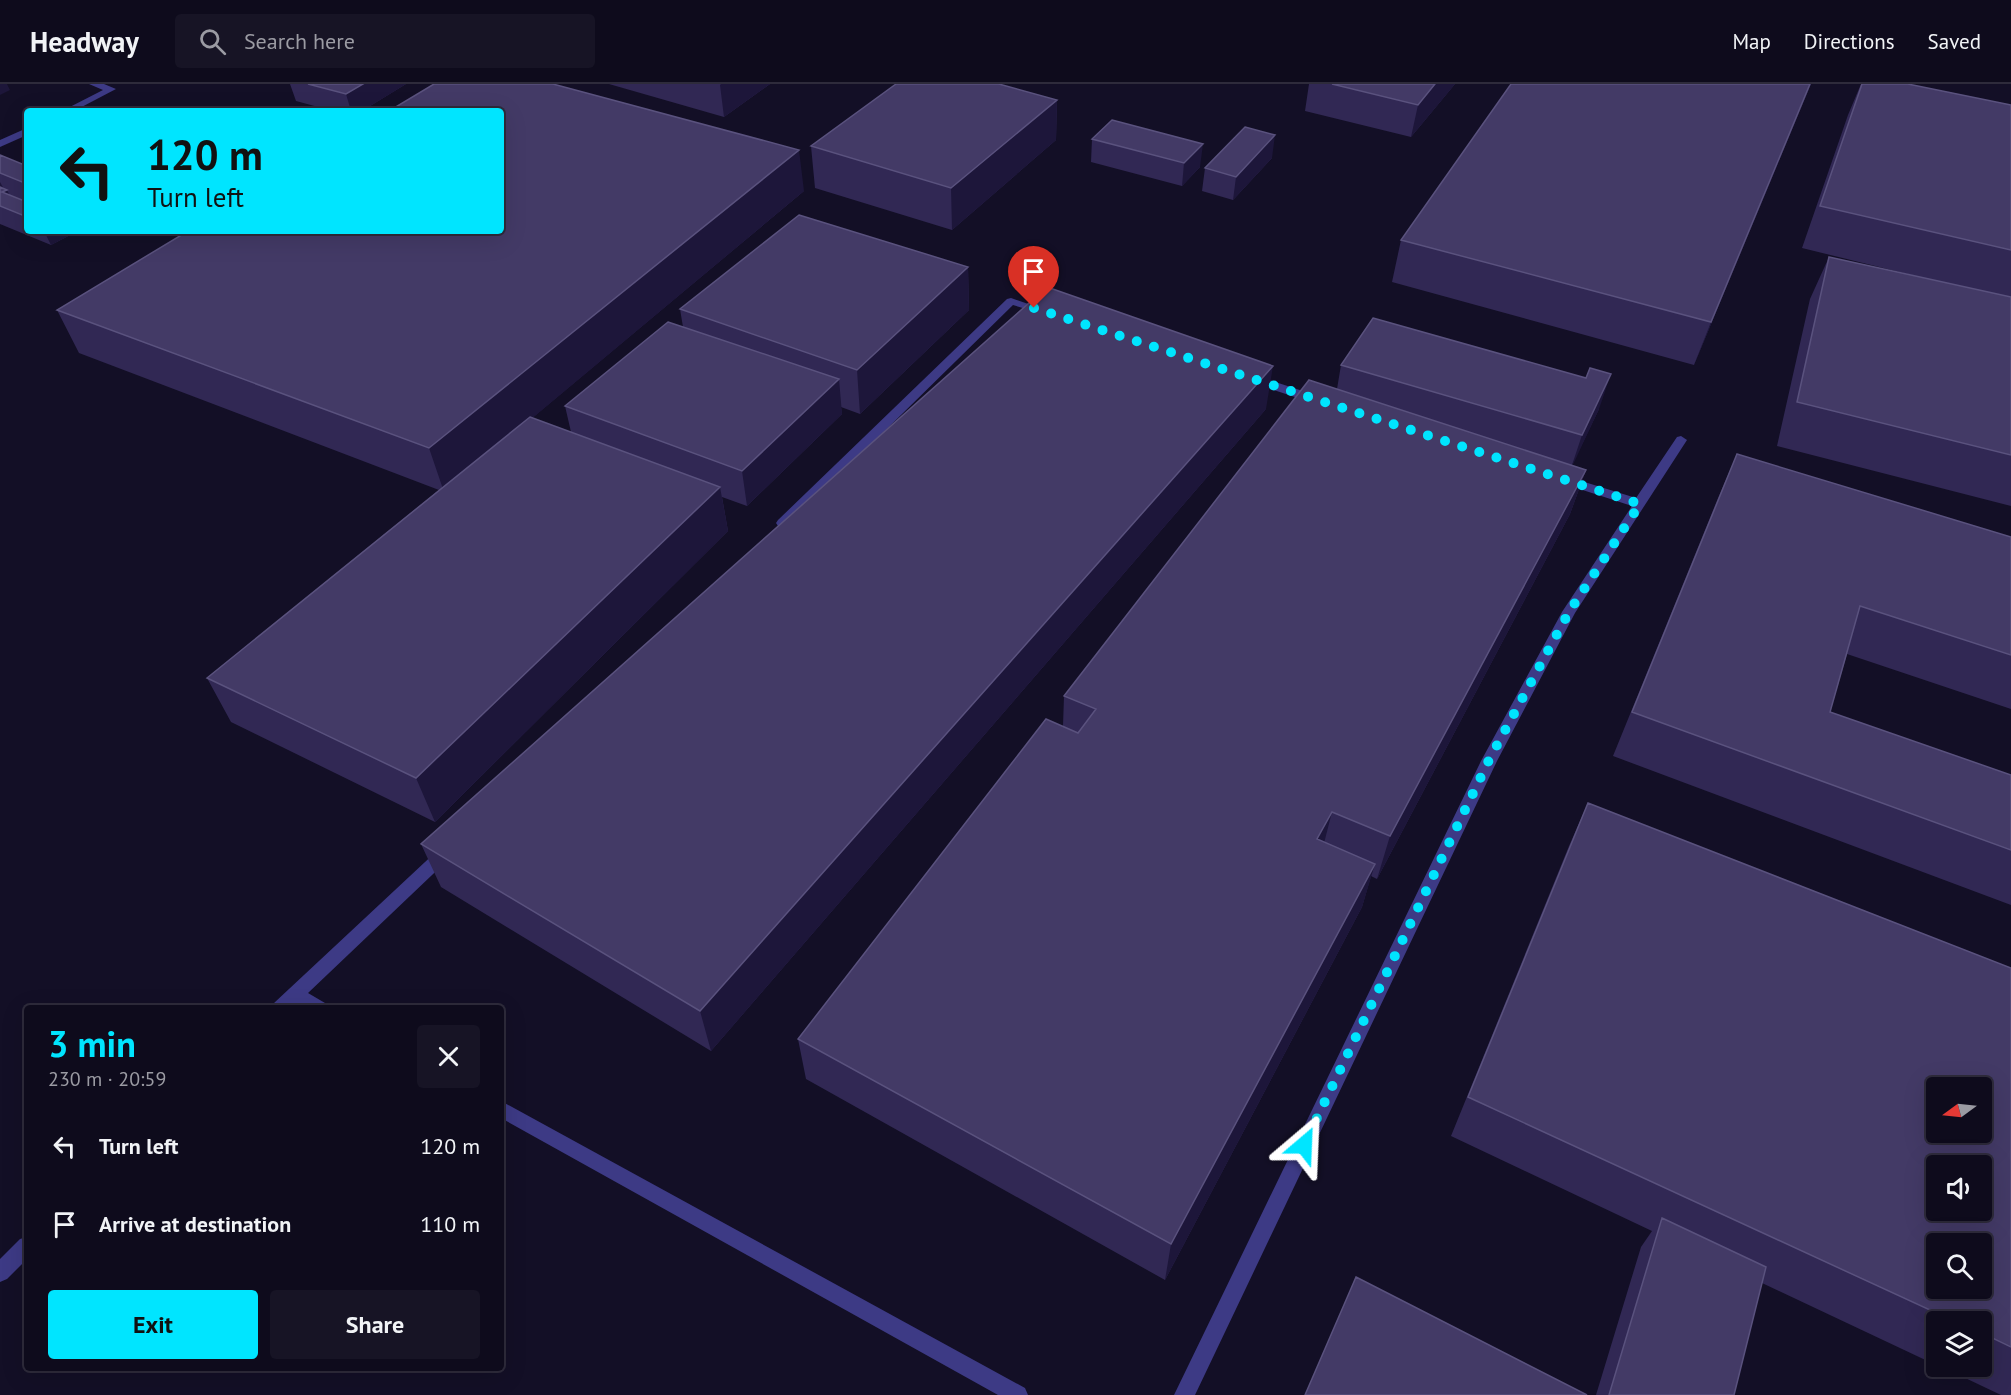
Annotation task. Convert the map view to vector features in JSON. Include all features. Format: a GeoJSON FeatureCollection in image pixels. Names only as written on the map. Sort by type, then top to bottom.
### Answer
{"type":"FeatureCollection","features":[{"type":"Feature","properties":{"kind":"lane"},"geometry":{"type":"LineString","coordinates":[[73,108],[111,89],[94,84]]}},
{"type":"Feature","properties":{"kind":"lane"},"geometry":{"type":"LineString","coordinates":[[0,144],[24,132]]}},
{"type":"Feature","properties":{"kind":"lane"},"geometry":{"type":"LineString","coordinates":[[774,532],[1011,301],[1056,315]]}},
{"type":"Feature","properties":{"kind":"lane"},"geometry":{"type":"LineString","coordinates":[[1236,374],[1326,402]]}},
{"type":"Feature","properties":{"kind":"lane"},"geometry":{"type":"LineString","coordinates":[[1184,1395],[1489,760],[1569,612],[1681,440]]}},
{"type":"Feature","properties":{"kind":"lane"},"geometry":{"type":"LineString","coordinates":[[1550,475],[1640,504]]}},
{"type":"Feature","properties":{"kind":"lane"},"geometry":{"type":"LineString","coordinates":[[283,1005],[460,839]]}},
{"type":"Feature","properties":{"kind":"lane"},"geometry":{"type":"LineString","coordinates":[[295,994],[314,1005]]}},
{"type":"Feature","properties":{"kind":"lane"},"geometry":{"type":"LineString","coordinates":[[504,1111],[1017,1395]]}},
{"type":"Feature","properties":{"kind":"lane"},"geometry":{"type":"LineString","coordinates":[[0,1272],[24,1249]]}},
{"type":"Feature","properties":{"kind":"building"},"geometry":{"type":"Polygon","coordinates":[[[308,84],[363,84],[346,94],[308,84]]]}},
{"type":"Feature","properties":{"kind":"building"},"geometry":{"type":"Polygon","coordinates":[[[434,84],[553,84],[799,150],[429,448],[57,310],[183,234],[504,234],[504,108],[394,108],[434,84]]]}},
{"type":"Feature","properties":{"kind":"building"},"geometry":{"type":"Polygon","coordinates":[[[896,84],[999,84],[1057,100],[951,188],[811,146],[896,84]]]}},
{"type":"Feature","properties":{"kind":"building"},"geometry":{"type":"Polygon","coordinates":[[[1332,84],[1435,84],[1418,105],[1332,84]]]}},
{"type":"Feature","properties":{"kind":"building"},"geometry":{"type":"Polygon","coordinates":[[[1511,84],[1810,84],[1711,322],[1401,240],[1511,84]]]}},
{"type":"Feature","properties":{"kind":"building"},"geometry":{"type":"Polygon","coordinates":[[[1862,84],[1908,84],[2011,105],[2011,250],[1820,206],[1862,84]]]}},
{"type":"Feature","properties":{"kind":"building"},"geometry":{"type":"Polygon","coordinates":[[[1112,120],[1203,144],[1184,163],[1092,139],[1112,120]]]}},
{"type":"Feature","properties":{"kind":"building"},"geometry":{"type":"Polygon","coordinates":[[[1245,127],[1275,135],[1236,177],[1205,168],[1245,127]]]}},
{"type":"Feature","properties":{"kind":"building"},"geometry":{"type":"Polygon","coordinates":[[[0,155],[24,165],[24,183],[0,173],[0,155]]]}},
{"type":"Feature","properties":{"kind":"building"},"geometry":{"type":"Polygon","coordinates":[[[0,187],[7,190],[2,192],[24,201],[24,216],[0,206],[0,187]]]}},
{"type":"Feature","properties":{"kind":"building"},"geometry":{"type":"Polygon","coordinates":[[[799,215],[968,267],[857,370],[680,309],[799,215]]]}},
{"type":"Feature","properties":{"kind":"building"},"geometry":{"type":"Polygon","coordinates":[[[1829,257],[2011,297],[2011,455],[1797,402],[1829,257]]]}},
{"type":"Feature","properties":{"kind":"building"},"geometry":{"type":"Polygon","coordinates":[[[1047,287],[1273,366],[700,1011],[421,844],[1047,287]]]}},
{"type":"Feature","properties":{"kind":"building"},"geometry":{"type":"Polygon","coordinates":[[[1373,318],[1586,378],[1590,368],[1611,374],[1582,435],[1341,365],[1373,318]]]}},
{"type":"Feature","properties":{"kind":"building"},"geometry":{"type":"Polygon","coordinates":[[[668,322],[839,379],[742,471],[565,406],[668,322]]]}},
{"type":"Feature","properties":{"kind":"building"},"geometry":{"type":"Polygon","coordinates":[[[1309,380],[1586,470],[1390,836],[1332,812],[1317,839],[1375,864],[1171,1244],[798,1039],[1046,719],[1078,733],[1096,709],[1064,696],[1309,380]]]}},
{"type":"Feature","properties":{"kind":"building"},"geometry":{"type":"Polygon","coordinates":[[[530,417],[720,487],[416,778],[207,678],[530,417]]]}},
{"type":"Feature","properties":{"kind":"building"},"geometry":{"type":"Polygon","coordinates":[[[1737,454],[2011,537],[2011,655],[1860,606],[1830,712],[2011,775],[2011,850],[1632,712],[1737,454]]]}},
{"type":"Feature","properties":{"kind":"building"},"geometry":{"type":"Polygon","coordinates":[[[1588,803],[2011,968],[2011,1347],[1992,1338],[1992,1311],[1932,1311],[1468,1097],[1588,803]]]}},
{"type":"Feature","properties":{"kind":"building"},"geometry":{"type":"Polygon","coordinates":[[[1662,1218],[1766,1267],[1734,1395],[1609,1395],[1662,1218]]]}},
{"type":"Feature","properties":{"kind":"building"},"geometry":{"type":"Polygon","coordinates":[[[1356,1277],[1587,1395],[1305,1395],[1356,1277]]]}},
{"type":"Feature","properties":{"kind":"route"},"geometry":{"type":"LineString","coordinates":[[1034,308],[1640,504],[1569,612],[1489,760],[1304,1145]]}}]}
